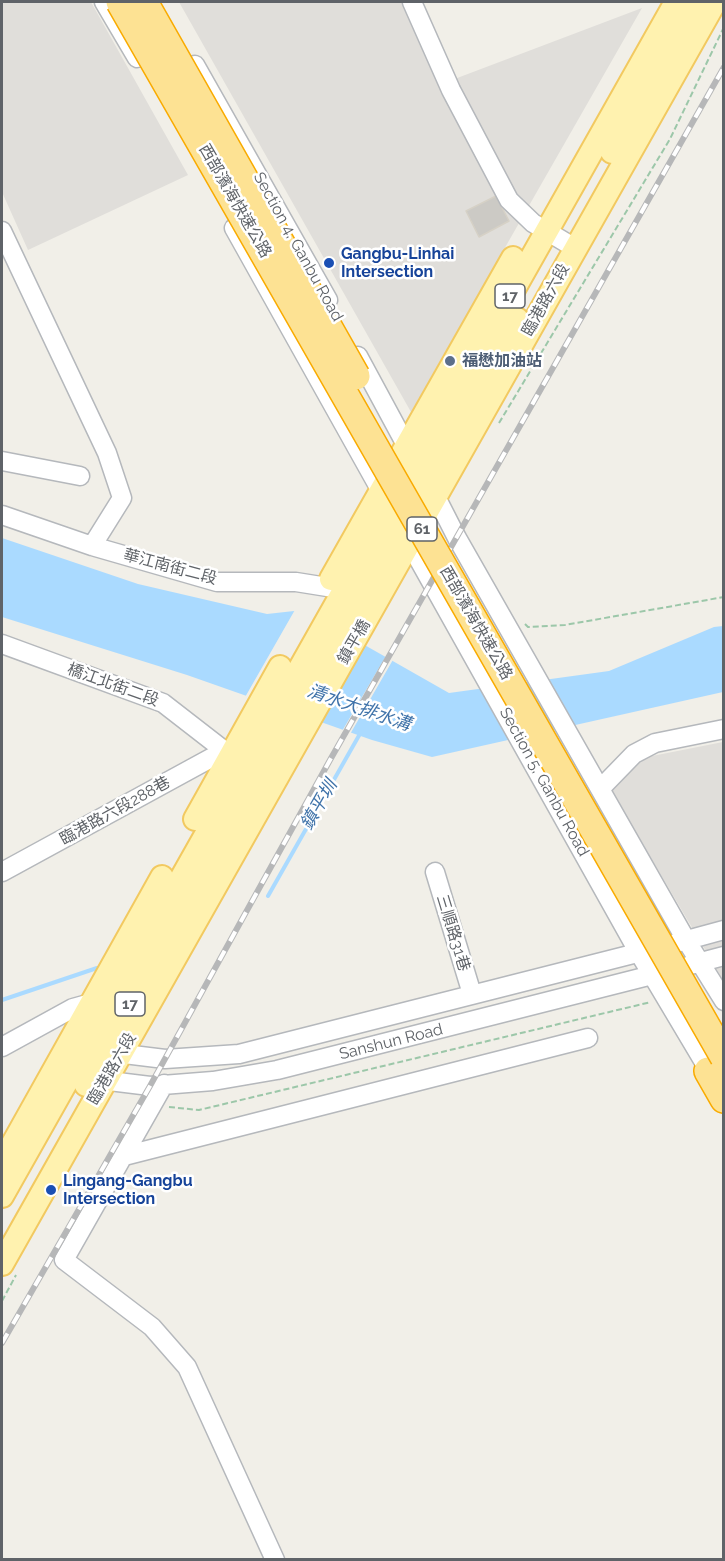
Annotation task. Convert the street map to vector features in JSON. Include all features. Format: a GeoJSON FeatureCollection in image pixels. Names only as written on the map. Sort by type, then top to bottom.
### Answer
{"type":"FeatureCollection","features":[{"type":"Feature","properties":{"kind":"highway","name":"西部濱海快速公路"},"geometry":{"type":"LineString","coordinates":[[120,2],[718,1074],[723,1099]]}},
{"type":"Feature","properties":{"kind":"highway","name":"西部濱海快速公路"},"geometry":{"type":"LineString","coordinates":[[144,2],[723,1031]]}},
{"type":"Feature","properties":{"kind":"main road","name":"臨港路六段"},"geometry":{"type":"LineString","coordinates":[[555,236],[658,2]]}},
{"type":"Feature","properties":{"kind":"main road","name":"臨港路六段"},"geometry":{"type":"LineString","coordinates":[[352,591],[555,236],[676,2]]}},
{"type":"Feature","properties":{"kind":"main road","name":"臨港路六段"},"geometry":{"type":"LineString","coordinates":[[352,591],[555,236],[696,2]]}},
{"type":"Feature","properties":{"kind":"main road","name":"臨港路六段"},"geometry":{"type":"LineString","coordinates":[[555,236],[715,2]]}},
{"type":"Feature","properties":{"kind":"main road","name":"鎮平橋"},"geometry":{"type":"LineString","coordinates":[[252,768],[352,591]]}},
{"type":"Feature","properties":{"kind":"main road","name":"17"},"geometry":{"type":"LineString","coordinates":[[252,768],[352,591]]}},
{"type":"Feature","properties":{"kind":"main road","name":"臨港路六段"},"geometry":{"type":"LineString","coordinates":[[2,1196],[80,1077],[95,1050],[91,1003],[252,768]]}},
{"type":"Feature","properties":{"kind":"main road","name":"臨港路六段"},"geometry":{"type":"LineString","coordinates":[[2,1235],[80,1077],[252,768]]}},
{"type":"Feature","properties":{"kind":"main road","name":"臨港路六段"},"geometry":{"type":"LineString","coordinates":[[2,1163],[80,1077]]}},
{"type":"Feature","properties":{"kind":"main road","name":"臨港路六段"},"geometry":{"type":"LineString","coordinates":[[2,1264],[80,1077]]}},
{"type":"Feature","properties":{"kind":"street"},"geometry":{"type":"LineString","coordinates":[[104,2],[188,145],[395,517]]}},
{"type":"Feature","properties":{"kind":"street","name":"Section 4, Ganbu Road"},"geometry":{"type":"LineString","coordinates":[[157,2],[241,143],[421,470]]}},
{"type":"Feature","properties":{"kind":"street"},"geometry":{"type":"LineString","coordinates":[[412,2],[451,90],[509,200],[555,236]]}},
{"type":"Feature","properties":{"kind":"street"},"geometry":{"type":"LineString","coordinates":[[2,231],[107,453],[122,498],[92,546]]}},
{"type":"Feature","properties":{"kind":"street"},"geometry":{"type":"LineString","coordinates":[[2,461],[80,476]]}},
{"type":"Feature","properties":{"kind":"street"},"geometry":{"type":"LineString","coordinates":[[421,470],[501,615],[723,1001]]}},
{"type":"Feature","properties":{"kind":"street","name":"華江南街二段"},"geometry":{"type":"LineString","coordinates":[[2,515],[92,546],[217,582],[296,582],[352,591]]}},
{"type":"Feature","properties":{"kind":"street","name":"Section 5, Ganbu Road"},"geometry":{"type":"LineString","coordinates":[[395,517],[639,953],[666,999],[718,1074],[723,1114]]}},
{"type":"Feature","properties":{"kind":"street","name":"橋江北街二段"},"geometry":{"type":"LineString","coordinates":[[2,644],[163,703],[252,768]]}},
{"type":"Feature","properties":{"kind":"street"},"geometry":{"type":"LineString","coordinates":[[600,789],[634,754],[655,743],[723,729]]}},
{"type":"Feature","properties":{"kind":"street","name":"臨港路六段288巷"},"geometry":{"type":"LineString","coordinates":[[2,872],[211,758],[252,768]]}},
{"type":"Feature","properties":{"kind":"street","name":"三順路31巷"},"geometry":{"type":"LineString","coordinates":[[435,872],[472,994]]}},
{"type":"Feature","properties":{"kind":"street","name":"Sanshun Road"},"geometry":{"type":"LineString","coordinates":[[95,1050],[165,1059],[239,1054],[723,930]]}},
{"type":"Feature","properties":{"kind":"street","name":"Sanshun Road"},"geometry":{"type":"LineString","coordinates":[[80,1077],[150,1086],[213,1081],[277,1070],[723,956]]}},
{"type":"Feature","properties":{"kind":"street"},"geometry":{"type":"LineString","coordinates":[[2,1047],[73,1008],[91,1003]]}},
{"type":"Feature","properties":{"kind":"street"},"geometry":{"type":"LineString","coordinates":[[124,1156],[588,1038]]}},
{"type":"Feature","properties":{"kind":"street"},"geometry":{"type":"LineString","coordinates":[[164,1084],[64,1260],[152,1327],[187,1367],[274,1560]]}},
{"type":"Feature","properties":{"kind":"path"},"geometry":{"type":"LineString","coordinates":[[493,432],[670,139],[723,27]]}},
{"type":"Feature","properties":{"kind":"path"},"geometry":{"type":"LineString","coordinates":[[520,619],[528,627],[565,625],[723,597]]}},
{"type":"Feature","properties":{"kind":"path"},"geometry":{"type":"LineString","coordinates":[[155,1102],[174,1109],[199,1110],[666,999]]}},
{"type":"Feature","properties":{"kind":"shaded area"},"geometry":{"type":"Polygon","coordinates":[[[2,2],[91,2],[188,175],[28,250],[2,192],[2,2]]]}},
{"type":"Feature","properties":{"kind":"shaded area"},"geometry":{"type":"Polygon","coordinates":[[[179,2],[407,2],[444,83],[642,8],[411,412],[179,2]]]}},
{"type":"Feature","properties":{"kind":"shaded area"},"geometry":{"type":"Polygon","coordinates":[[[723,742],[723,980],[609,787],[642,758],[723,742]]]}},
{"type":"Feature","properties":{"kind":"water","name":"清水大排水溝"},"geometry":{"type":"Polygon","coordinates":[[[2,538],[138,584],[267,614],[303,610],[449,693],[609,671],[714,627],[723,626],[723,692],[432,757],[372,740],[187,675],[2,617],[2,538]]]}},
{"type":"Feature","properties":{"kind":"pier"},"geometry":{"type":"Polygon","coordinates":[[[304,607],[366,643],[320,725],[244,699],[296,608],[304,607]]]}},
{"type":"Feature","properties":{"kind":"pier"},"geometry":{"type":"Polygon","coordinates":[[[387,654],[394,658],[349,736],[341,733],[387,654]]]}},
{"type":"Feature","properties":{"kind":"building"},"geometry":{"type":"Polygon","coordinates":[[[496,196],[509,221],[479,237],[466,211],[496,196]]]}},
{"type":"Feature","properties":{"kind":"waterway","name":"鎮平圳"},"geometry":{"type":"LineString","coordinates":[[268,896],[361,732]]}},
{"type":"Feature","properties":{"kind":"waterway","name":"鎮平圳"},"geometry":{"type":"LineString","coordinates":[[2,1000],[97,968]]}},
{"type":"Feature","properties":{"kind":"railway"},"geometry":{"type":"LineString","coordinates":[[2,1343],[150,1086],[330,760],[724,67]]}},
{"type":"Feature","properties":{"kind":"place","name":"Gangbu-Linhai Intersection"},"geometry":{"type":"Point","coordinates":[329,263]}},
{"type":"Feature","properties":{"kind":"place","name":"福懋加油站"},"geometry":{"type":"Point","coordinates":[450,361]}},
{"type":"Feature","properties":{"kind":"place","name":"Lingang-Gangbu Intersection"},"geometry":{"type":"Point","coordinates":[51,1190]}}]}
